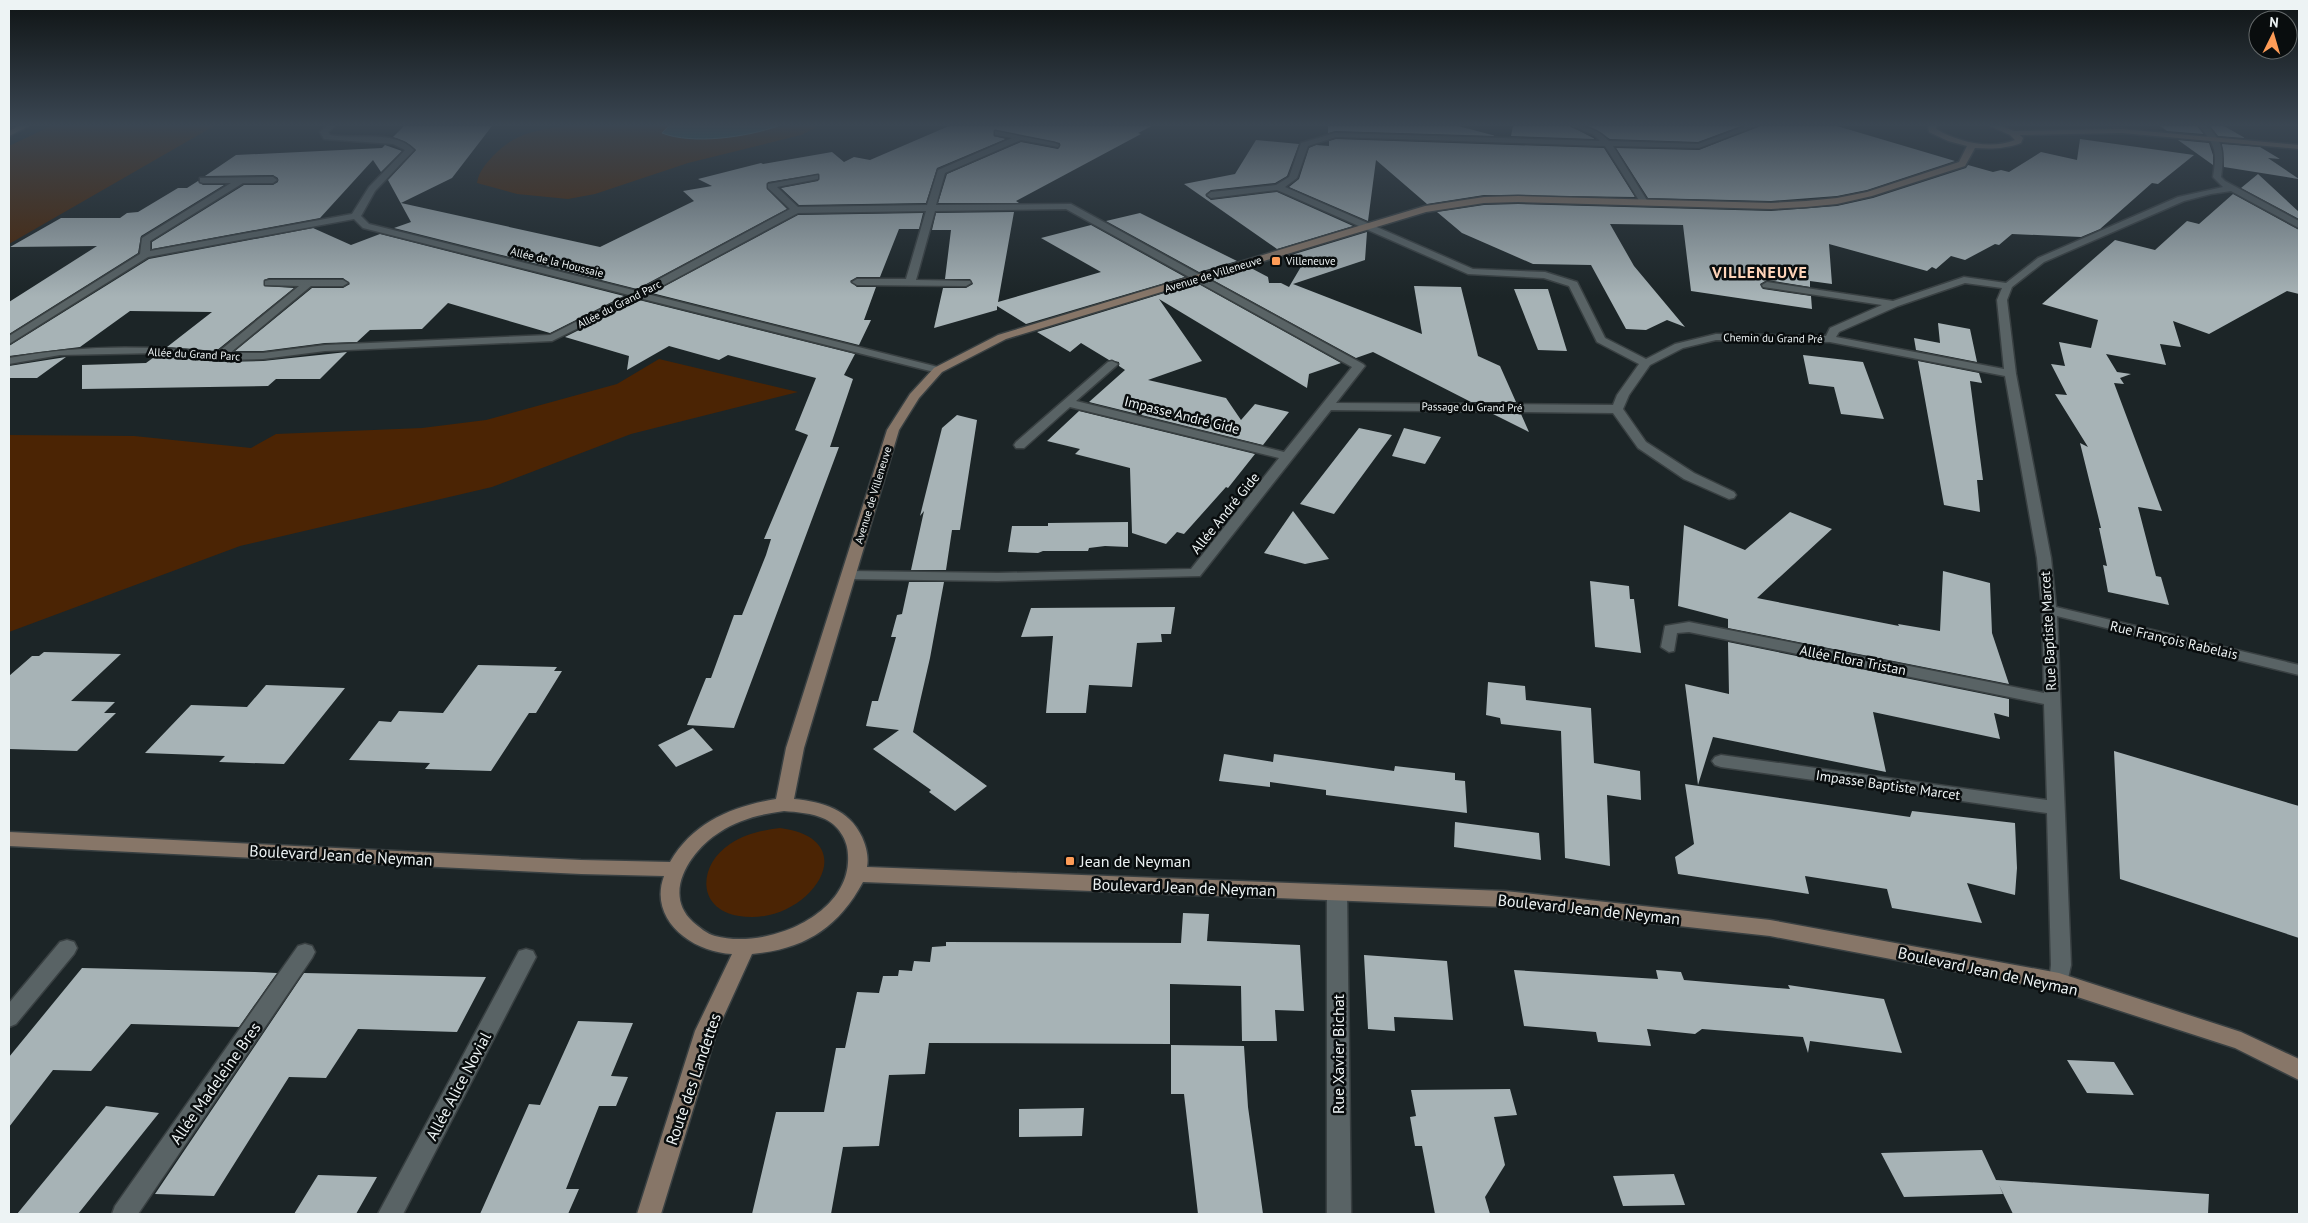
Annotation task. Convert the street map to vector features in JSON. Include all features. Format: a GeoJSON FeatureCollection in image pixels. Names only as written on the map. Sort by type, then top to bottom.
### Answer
{"type":"FeatureCollection","features":[{"type":"Feature","properties":{"kind":"street"},"geometry":{"type":"LineString","coordinates":[[145,255],[145,240],[236,183]]}},
{"type":"Feature","properties":{"kind":"street"},"geometry":{"type":"LineString","coordinates":[[9,341],[145,255],[356,216],[362,201],[376,183]]}},
{"type":"Feature","properties":{"kind":"street"},"geometry":{"type":"LineString","coordinates":[[785,183],[771,186],[796,210]]}},
{"type":"Feature","properties":{"kind":"street"},"geometry":{"type":"LineString","coordinates":[[910,283],[938,183]]}},
{"type":"Feature","properties":{"kind":"street"},"geometry":{"type":"LineString","coordinates":[[1211,194],[1278,187],[1284,183]]}},
{"type":"Feature","properties":{"kind":"street"},"geometry":{"type":"LineString","coordinates":[[1632,183],[1644,202]]}},
{"type":"Feature","properties":{"kind":"street","name":"Avenue de Villeneuve"},"geometry":{"type":"LineString","coordinates":[[784,804],[796,748],[893,430],[914,396],[938,370],[1002,337],[1426,209],[1484,200],[1771,206],[1837,202],[1903,183]]}},
{"type":"Feature","properties":{"kind":"street"},"geometry":{"type":"LineString","coordinates":[[2224,183],[2230,189],[2299,225]]}},
{"type":"Feature","properties":{"kind":"street"},"geometry":{"type":"LineString","coordinates":[[1278,187],[1471,272],[1545,275],[1573,284],[1601,340],[1646,363]]}},
{"type":"Feature","properties":{"kind":"street"},"geometry":{"type":"LineString","coordinates":[[1830,339],[1834,330],[1894,304],[1964,280],[2008,286],[2041,260],[2116,226],[2181,199],[2211,191],[2230,189]]}},
{"type":"Feature","properties":{"kind":"street","name":"Allée du Grand Parc"},"geometry":{"type":"LineString","coordinates":[[9,360],[60,352],[158,350],[218,357],[263,356],[325,348],[552,338],[796,210],[1068,206],[1198,278]]}},
{"type":"Feature","properties":{"kind":"street","name":"Allée de la Houssaie"},"geometry":{"type":"LineString","coordinates":[[356,216],[366,226],[388,232],[938,370]]}},
{"type":"Feature","properties":{"kind":"street","name":"Allée André Gide"},"geometry":{"type":"LineString","coordinates":[[850,575],[998,576],[1196,573],[1359,366],[1198,278]]}},
{"type":"Feature","properties":{"kind":"street"},"geometry":{"type":"LineString","coordinates":[[857,282],[966,283]]}},
{"type":"Feature","properties":{"kind":"street"},"geometry":{"type":"LineString","coordinates":[[269,283],[343,283]]}},
{"type":"Feature","properties":{"kind":"street"},"geometry":{"type":"LineString","coordinates":[[218,357],[309,283]]}},
{"type":"Feature","properties":{"kind":"street"},"geometry":{"type":"LineString","coordinates":[[1767,285],[1894,304]]}},
{"type":"Feature","properties":{"kind":"street","name":"Rue Baptiste Marcet"},"geometry":{"type":"LineString","coordinates":[[2008,286],[2002,300],[2010,374],[2044,558],[2049,610],[2061,965],[2059,982]]}},
{"type":"Feature","properties":{"kind":"street","name":"Chemin du Grand Pré"},"geometry":{"type":"LineString","coordinates":[[1616,409],[1623,395],[1646,363],[1679,346],[1716,337],[1830,339],[2010,374]]}},
{"type":"Feature","properties":{"kind":"street"},"geometry":{"type":"LineString","coordinates":[[1020,445],[1112,364]]}},
{"type":"Feature","properties":{"kind":"street","name":"Impasse André Gide"},"geometry":{"type":"LineString","coordinates":[[1068,403],[1289,457]]}},
{"type":"Feature","properties":{"kind":"street","name":"Passage du Grand Pré"},"geometry":{"type":"LineString","coordinates":[[1328,406],[1616,409]]}},
{"type":"Feature","properties":{"kind":"street"},"geometry":{"type":"LineString","coordinates":[[1616,409],[1642,445],[1689,476],[1729,494]]}},
{"type":"Feature","properties":{"kind":"street","name":"Rue François Rabelais"},"geometry":{"type":"LineString","coordinates":[[2049,610],[2299,670]]}},
{"type":"Feature","properties":{"kind":"street","name":"Allée Flora Tristan"},"geometry":{"type":"LineString","coordinates":[[1669,647],[1670,630],[1689,627],[2052,700]]}},
{"type":"Feature","properties":{"kind":"street","name":"Impasse Baptiste Marcet"},"geometry":{"type":"LineString","coordinates":[[1721,762],[2056,808]]}},
{"type":"Feature","properties":{"kind":"street"},"geometry":{"type":"LineString","coordinates":[[784,804],[811,807],[834,816],[850,831],[859,851],[857,874],[847,895],[829,916],[804,932],[775,943],[745,948],[714,944],[690,932],[674,915],[669,892],[674,869],[687,849],[714,826],[730,817],[757,807],[784,804]]}},
{"type":"Feature","properties":{"kind":"street","name":"Boulevard Jean de Neyman"},"geometry":{"type":"LineString","coordinates":[[9,839],[581,867],[674,869]]}},
{"type":"Feature","properties":{"kind":"street","name":"Boulevard Jean de Neyman"},"geometry":{"type":"LineString","coordinates":[[857,874],[1505,899],[1770,928],[2059,982],[2241,1041],[2299,1070]]}},
{"type":"Feature","properties":{"kind":"street","name":"Rue Xavier Bichat"},"geometry":{"type":"LineString","coordinates":[[1337,893],[1339,1214]]}},
{"type":"Feature","properties":{"kind":"street"},"geometry":{"type":"LineString","coordinates":[[9,1018],[67,948]]}},
{"type":"Feature","properties":{"kind":"street","name":"Route des Landettes"},"geometry":{"type":"LineString","coordinates":[[649,1214],[706,1031],[745,948]]}},
{"type":"Feature","properties":{"kind":"street","name":"Allée Madeleine Bres"},"geometry":{"type":"LineString","coordinates":[[124,1214],[305,952]]}},
{"type":"Feature","properties":{"kind":"street","name":"Allée Alice Novial"},"geometry":{"type":"LineString","coordinates":[[390,1214],[526,958]]}},
{"type":"Feature","properties":{"kind":"shaded area"},"geometry":{"type":"Polygon","coordinates":[[[9,183],[115,183],[9,244],[9,183]]]}},
{"type":"Feature","properties":{"kind":"shaded area"},"geometry":{"type":"Polygon","coordinates":[[[477,183],[628,183],[595,194],[568,199],[517,194],[477,183]]]}},
{"type":"Feature","properties":{"kind":"shaded area"},"geometry":{"type":"Polygon","coordinates":[[[659,359],[798,392],[631,434],[492,487],[240,546],[9,632],[9,435],[134,436],[251,448],[276,434],[422,428],[486,420],[617,384],[659,359]]]}},
{"type":"Feature","properties":{"kind":"shaded area"},"geometry":{"type":"Polygon","coordinates":[[[780,828],[807,836],[821,849],[824,864],[818,881],[805,897],[786,909],[764,916],[739,916],[725,912],[715,905],[709,896],[706,885],[707,874],[719,853],[730,844],[748,835],[780,828]]]}},
{"type":"Feature","properties":{"kind":"building"},"geometry":{"type":"Polygon","coordinates":[[[195,183],[224,185],[141,236],[138,253],[9,334],[9,302],[97,246],[10,247],[61,218],[120,218],[127,213],[138,212],[178,188],[187,188],[195,183]]]}},
{"type":"Feature","properties":{"kind":"building"},"geometry":{"type":"Polygon","coordinates":[[[276,183],[352,183],[320,218],[152,249],[152,242],[244,185],[273,185],[276,183]]]}},
{"type":"Feature","properties":{"kind":"building"},"geometry":{"type":"Polygon","coordinates":[[[390,183],[442,183],[401,203],[600,247],[694,201],[683,191],[712,186],[706,183],[768,183],[767,189],[787,209],[637,289],[394,228],[411,222],[390,183]]]}},
{"type":"Feature","properties":{"kind":"building"},"geometry":{"type":"Polygon","coordinates":[[[807,183],[932,183],[926,203],[799,205],[781,188],[807,183]]]}},
{"type":"Feature","properties":{"kind":"building"},"geometry":{"type":"Polygon","coordinates":[[[944,183],[1049,183],[1016,201],[1019,203],[938,203],[944,183]]]}},
{"type":"Feature","properties":{"kind":"building"},"geometry":{"type":"Polygon","coordinates":[[[1274,183],[1211,190],[1206,196],[1211,200],[1277,192],[1353,226],[1277,249],[1184,184],[1274,183]]]}},
{"type":"Feature","properties":{"kind":"building"},"geometry":{"type":"Polygon","coordinates":[[[1294,183],[1373,183],[1368,221],[1289,187],[1294,183]]]}},
{"type":"Feature","properties":{"kind":"building"},"geometry":{"type":"Polygon","coordinates":[[[1403,183],[1626,183],[1635,197],[1484,195],[1427,204],[1403,183]]]}},
{"type":"Feature","properties":{"kind":"building"},"geometry":{"type":"Polygon","coordinates":[[[1638,183],[1888,183],[1867,190],[1837,196],[1771,201],[1648,198],[1638,183]]]}},
{"type":"Feature","properties":{"kind":"building"},"geometry":{"type":"Polygon","coordinates":[[[1919,183],[2152,183],[2100,229],[2081,237],[2012,234],[1999,245],[1995,244],[1965,260],[1951,256],[1936,269],[1932,267],[1927,271],[1829,244],[1832,284],[1810,281],[1810,287],[1767,280],[1760,284],[1763,289],[1811,296],[1812,309],[1691,291],[1683,225],[1610,224],[1634,266],[1685,327],[1667,320],[1646,330],[1626,329],[1591,265],[1533,264],[1462,233],[1437,212],[1484,205],[1518,204],[1771,211],[1837,206],[1873,198],[1919,183]]]}},
{"type":"Feature","properties":{"kind":"building"},"geometry":{"type":"Polygon","coordinates":[[[2247,183],[2268,183],[2299,212],[2299,219],[2241,188],[2247,183]]]}},
{"type":"Feature","properties":{"kind":"building"},"geometry":{"type":"Polygon","coordinates":[[[2233,194],[2299,230],[2299,294],[2287,291],[2209,334],[2173,321],[2181,347],[2160,344],[2166,365],[2106,354],[2117,372],[2131,374],[2120,378],[2124,384],[2114,383],[2162,511],[2138,507],[2156,576],[2161,577],[2169,605],[2108,592],[2103,565],[2107,566],[2099,528],[2101,528],[2080,443],[2088,447],[2055,394],[2067,395],[2051,364],[2065,366],[2059,342],[2091,348],[2098,320],[2042,304],[2115,240],[2155,250],[2187,221],[2199,224],[2233,194]]]}},
{"type":"Feature","properties":{"kind":"building"},"geometry":{"type":"Polygon","coordinates":[[[1014,212],[998,302],[1101,272],[1041,238],[1091,225],[1185,277],[1026,324],[997,306],[997,310],[934,328],[943,288],[966,288],[973,284],[970,279],[945,279],[951,230],[932,230],[936,213],[1014,212]]]}},
{"type":"Feature","properties":{"kind":"building"},"geometry":{"type":"Polygon","coordinates":[[[923,213],[919,229],[899,229],[880,277],[857,277],[850,281],[857,287],[876,287],[864,320],[871,320],[859,345],[652,293],[798,215],[923,213]]]}},
{"type":"Feature","properties":{"kind":"building"},"geometry":{"type":"Polygon","coordinates":[[[1140,213],[1237,261],[1199,272],[1106,221],[1140,213]]]}},
{"type":"Feature","properties":{"kind":"building"},"geometry":{"type":"Polygon","coordinates":[[[313,228],[351,245],[380,234],[624,296],[550,333],[448,303],[422,329],[370,330],[357,342],[325,343],[263,351],[235,351],[312,288],[343,288],[350,284],[343,278],[269,278],[264,280],[264,286],[294,288],[216,351],[167,347],[212,312],[130,311],[80,347],[9,356],[9,346],[149,259],[313,228]]]}},
{"type":"Feature","properties":{"kind":"building"},"geometry":{"type":"Polygon","coordinates":[[[1367,232],[1365,260],[1293,284],[1422,334],[1414,286],[1461,287],[1478,356],[1500,366],[1516,402],[1471,402],[1373,352],[1356,358],[1211,279],[1249,267],[1268,277],[1269,283],[1281,283],[1289,287],[1302,265],[1288,256],[1367,232]]]}},
{"type":"Feature","properties":{"kind":"building"},"geometry":{"type":"Polygon","coordinates":[[[1197,283],[1341,363],[1309,374],[1307,388],[1159,299],[1202,361],[1148,380],[1226,398],[1241,420],[1255,404],[1289,412],[1263,445],[1089,402],[1125,370],[1119,366],[1119,362],[1109,360],[1081,343],[1070,352],[1037,332],[1197,283]]]}},
{"type":"Feature","properties":{"kind":"building"},"geometry":{"type":"Polygon","coordinates":[[[1514,289],[1548,289],[1567,351],[1538,350],[1514,289]]]}},
{"type":"Feature","properties":{"kind":"building"},"geometry":{"type":"Polygon","coordinates":[[[639,300],[855,354],[844,375],[853,379],[830,447],[839,447],[734,728],[687,725],[706,678],[711,678],[734,615],[742,615],[766,555],[771,539],[764,539],[808,435],[795,430],[816,378],[728,355],[719,360],[669,346],[627,370],[629,356],[565,337],[639,300]]]}},
{"type":"Feature","properties":{"kind":"building"},"geometry":{"type":"Polygon","coordinates":[[[1938,323],[1970,329],[1977,362],[1916,350],[1914,338],[1940,343],[1938,323]]]}},
{"type":"Feature","properties":{"kind":"building"},"geometry":{"type":"Polygon","coordinates":[[[347,352],[320,379],[276,379],[268,386],[82,389],[82,365],[146,363],[157,355],[219,362],[263,361],[347,352]]]}},
{"type":"Feature","properties":{"kind":"building"},"geometry":{"type":"Polygon","coordinates":[[[1803,355],[1863,362],[1884,419],[1841,414],[1834,387],[1809,384],[1803,355]]]}},
{"type":"Feature","properties":{"kind":"building"},"geometry":{"type":"Polygon","coordinates":[[[66,357],[37,378],[9,378],[9,366],[66,357]]]}},
{"type":"Feature","properties":{"kind":"building"},"geometry":{"type":"Polygon","coordinates":[[[1918,361],[1979,373],[1982,383],[1970,381],[1983,480],[1977,480],[1980,512],[1944,505],[1918,361]]]}},
{"type":"Feature","properties":{"kind":"building"},"geometry":{"type":"Polygon","coordinates":[[[1079,411],[1255,454],[1228,488],[1226,487],[1184,534],[1177,532],[1166,544],[1132,533],[1130,468],[1075,454],[1080,449],[1047,441],[1079,411]]]}},
{"type":"Feature","properties":{"kind":"building"},"geometry":{"type":"Polygon","coordinates":[[[1493,414],[1521,414],[1529,432],[1493,414]]]}},
{"type":"Feature","properties":{"kind":"building"},"geometry":{"type":"Polygon","coordinates":[[[957,415],[977,420],[960,530],[952,530],[946,570],[911,570],[924,511],[920,516],[942,428],[957,415]]]}},
{"type":"Feature","properties":{"kind":"building"},"geometry":{"type":"Polygon","coordinates":[[[1359,428],[1392,435],[1334,514],[1300,504],[1359,428]]]}},
{"type":"Feature","properties":{"kind":"building"},"geometry":{"type":"Polygon","coordinates":[[[1404,428],[1441,437],[1425,464],[1392,456],[1404,428]]]}},
{"type":"Feature","properties":{"kind":"building"},"geometry":{"type":"Polygon","coordinates":[[[1293,511],[1329,559],[1305,564],[1264,553],[1293,511]]]}},
{"type":"Feature","properties":{"kind":"building"},"geometry":{"type":"Polygon","coordinates":[[[1790,512],[1832,529],[1757,598],[1899,626],[1898,624],[1940,631],[1943,571],[1990,583],[1992,633],[2009,684],[1728,628],[1728,619],[1678,606],[1684,525],[1745,550],[1790,512]]]}},
{"type":"Feature","properties":{"kind":"building"},"geometry":{"type":"Polygon","coordinates":[[[1128,522],[1128,547],[1105,546],[1089,548],[1088,551],[1008,552],[1012,526],[1048,526],[1048,523],[1128,522]]]}},
{"type":"Feature","properties":{"kind":"building"},"geometry":{"type":"Polygon","coordinates":[[[1590,581],[1629,586],[1630,599],[1634,599],[1641,653],[1595,647],[1590,581]]]}},
{"type":"Feature","properties":{"kind":"building"},"geometry":{"type":"Polygon","coordinates":[[[909,582],[944,582],[930,658],[913,732],[987,786],[955,811],[929,792],[931,790],[873,749],[899,730],[866,726],[872,701],[878,701],[896,637],[891,637],[897,615],[902,614],[909,582]]]}},
{"type":"Feature","properties":{"kind":"building"},"geometry":{"type":"Polygon","coordinates":[[[1175,607],[1171,634],[1161,634],[1162,642],[1137,643],[1132,687],[1089,685],[1086,713],[1046,713],[1053,636],[1021,637],[1031,608],[1175,607]]]}},
{"type":"Feature","properties":{"kind":"building"},"geometry":{"type":"Polygon","coordinates":[[[1728,642],[2009,699],[2009,717],[1994,713],[2000,739],[1873,712],[1886,772],[1713,737],[1698,785],[1685,684],[1729,694],[1728,642]]]}},
{"type":"Feature","properties":{"kind":"building"},"geometry":{"type":"Polygon","coordinates":[[[44,652],[121,654],[71,701],[115,702],[104,713],[116,713],[77,751],[9,749],[9,676],[32,656],[39,656],[44,652]]]}},
{"type":"Feature","properties":{"kind":"building"},"geometry":{"type":"Polygon","coordinates":[[[478,665],[557,667],[554,671],[562,671],[536,713],[529,713],[491,771],[425,769],[430,763],[349,760],[379,721],[391,722],[399,711],[443,713],[478,665]]]}},
{"type":"Feature","properties":{"kind":"building"},"geometry":{"type":"Polygon","coordinates":[[[1488,682],[1525,686],[1526,700],[1591,708],[1594,763],[1640,771],[1641,800],[1607,795],[1610,866],[1565,858],[1561,731],[1501,724],[1500,718],[1486,715],[1488,682]]]}},
{"type":"Feature","properties":{"kind":"building"},"geometry":{"type":"Polygon","coordinates":[[[266,685],[345,688],[284,764],[219,762],[225,756],[145,753],[191,705],[247,707],[266,685]]]}},
{"type":"Feature","properties":{"kind":"building"},"geometry":{"type":"Polygon","coordinates":[[[693,728],[713,750],[676,767],[658,745],[693,728]]]}},
{"type":"Feature","properties":{"kind":"building"},"geometry":{"type":"Polygon","coordinates":[[[2114,751],[2299,806],[2299,938],[2120,879],[2114,751]]]}},
{"type":"Feature","properties":{"kind":"building"},"geometry":{"type":"Polygon","coordinates":[[[1224,754],[1273,762],[1274,754],[1394,771],[1395,766],[1455,773],[1455,780],[1465,781],[1467,813],[1326,795],[1326,790],[1270,782],[1270,787],[1219,781],[1224,754]]]}},
{"type":"Feature","properties":{"kind":"building"},"geometry":{"type":"Polygon","coordinates":[[[1685,784],[1910,817],[1912,811],[2015,823],[2017,868],[2015,895],[1967,883],[1982,923],[1892,908],[1887,889],[1805,876],[1809,894],[1678,874],[1675,857],[1694,844],[1685,784]]]}},
{"type":"Feature","properties":{"kind":"building"},"geometry":{"type":"Polygon","coordinates":[[[1455,822],[1539,833],[1541,860],[1454,847],[1455,822]]]}},
{"type":"Feature","properties":{"kind":"building"},"geometry":{"type":"Polygon","coordinates":[[[1183,913],[1209,914],[1207,941],[1300,945],[1304,1011],[1275,1010],[1277,1041],[1242,1041],[1241,986],[1170,984],[1170,1044],[929,1043],[925,1074],[889,1075],[879,1146],[843,1147],[831,1214],[752,1214],[776,1112],[824,1112],[836,1048],[845,1048],[857,992],[879,993],[883,976],[898,976],[899,970],[912,971],[914,961],[930,962],[932,947],[946,946],[946,942],[1181,943],[1183,913]]]}},
{"type":"Feature","properties":{"kind":"building"},"geometry":{"type":"Polygon","coordinates":[[[1364,955],[1447,961],[1453,1020],[1394,1017],[1395,1031],[1368,1029],[1364,955]]]}},
{"type":"Feature","properties":{"kind":"building"},"geometry":{"type":"Polygon","coordinates":[[[82,968],[277,973],[239,1027],[131,1024],[91,1071],[53,1070],[9,1127],[9,1057],[82,968]]]}},
{"type":"Feature","properties":{"kind":"building"},"geometry":{"type":"Polygon","coordinates":[[[1514,970],[1658,979],[1656,970],[1681,972],[1684,980],[1790,989],[1788,985],[1884,999],[1902,1053],[1810,1041],[1808,1053],[1803,1037],[1702,1029],[1695,1034],[1647,1029],[1651,1046],[1598,1042],[1596,1032],[1524,1026],[1514,970]]]}},
{"type":"Feature","properties":{"kind":"building"},"geometry":{"type":"Polygon","coordinates":[[[304,973],[486,977],[457,1032],[358,1029],[326,1078],[289,1077],[214,1196],[155,1194],[304,973]]]}},
{"type":"Feature","properties":{"kind":"building"},"geometry":{"type":"Polygon","coordinates":[[[578,1021],[633,1023],[611,1076],[628,1077],[616,1106],[599,1106],[566,1189],[579,1189],[568,1214],[480,1214],[529,1104],[540,1105],[578,1021]]]}},
{"type":"Feature","properties":{"kind":"building"},"geometry":{"type":"Polygon","coordinates":[[[1171,1045],[1244,1046],[1248,1107],[1263,1214],[1198,1214],[1184,1094],[1171,1094],[1171,1045]]]}},
{"type":"Feature","properties":{"kind":"building"},"geometry":{"type":"Polygon","coordinates":[[[2067,1060],[2114,1062],[2134,1095],[2087,1093],[2067,1060]]]}},
{"type":"Feature","properties":{"kind":"building"},"geometry":{"type":"Polygon","coordinates":[[[1510,1089],[1517,1115],[1494,1117],[1505,1165],[1485,1197],[1490,1214],[1435,1214],[1422,1146],[1415,1146],[1410,1117],[1416,1116],[1411,1090],[1510,1089]]]}},
{"type":"Feature","properties":{"kind":"building"},"geometry":{"type":"Polygon","coordinates":[[[106,1106],[159,1113],[78,1214],[17,1214],[106,1106]]]}},
{"type":"Feature","properties":{"kind":"building"},"geometry":{"type":"Polygon","coordinates":[[[1084,1108],[1082,1136],[1019,1137],[1019,1109],[1084,1108]]]}},
{"type":"Feature","properties":{"kind":"building"},"geometry":{"type":"Polygon","coordinates":[[[1982,1150],[1996,1180],[2209,1194],[2208,1214],[2013,1214],[1999,1185],[2003,1194],[1904,1197],[1881,1153],[1982,1150]]]}},
{"type":"Feature","properties":{"kind":"building"},"geometry":{"type":"Polygon","coordinates":[[[1674,1174],[1685,1205],[1623,1206],[1613,1176],[1674,1174]]]}},
{"type":"Feature","properties":{"kind":"building"},"geometry":{"type":"Polygon","coordinates":[[[318,1175],[377,1177],[356,1214],[294,1214],[318,1175]]]}},
{"type":"Feature","properties":{"kind":"place","name":"Villeneuve"},"geometry":{"type":"Point","coordinates":[1276,261]}},
{"type":"Feature","properties":{"kind":"place","name":"Jean de Neyman"},"geometry":{"type":"Point","coordinates":[1070,861]}},
{"type":"Feature","properties":{"kind":"district","name":"VILLENEUVE"},"geometry":{"type":"Point","coordinates":[1760,272]}}]}
